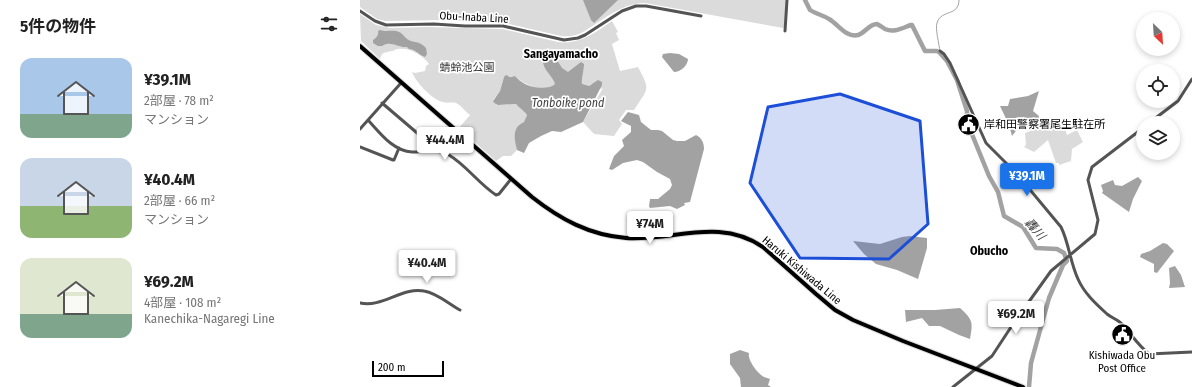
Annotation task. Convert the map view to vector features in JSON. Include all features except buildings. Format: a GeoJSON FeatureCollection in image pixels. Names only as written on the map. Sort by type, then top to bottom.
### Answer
{"type":"FeatureCollection","features":[{"type":"Feature","properties":{"kind":"main road","name":"Haruki Kishiwada Line"},"geometry":{"type":"LineString","coordinates":[[361,48],[511,179],[553,213],[572,224],[593,232],[613,236],[638,238],[719,231],[733,233],[748,238],[771,253],[816,294],[835,310],[847,317],[875,330],[1023,387]]}},
{"type":"Feature","properties":{"kind":"street"},"geometry":{"type":"LineString","coordinates":[[785,31],[787,0]]}},
{"type":"Feature","properties":{"kind":"street","name":"Obu-Inaba Line"},"geometry":{"type":"LineString","coordinates":[[360,11],[371,19],[386,25],[434,24],[506,26],[564,40],[581,37],[622,11],[636,6],[646,6],[701,16]]}},
{"type":"Feature","properties":{"kind":"street"},"geometry":{"type":"LineString","coordinates":[[940,51],[946,56],[961,86],[983,140],[1016,173],[1063,231],[1074,271],[1086,292],[1107,313],[1124,326],[1136,342],[1149,354],[1192,352]]}},
{"type":"Feature","properties":{"kind":"street"},"geometry":{"type":"LineString","coordinates":[[1158,116],[1178,101],[1192,79]]}},
{"type":"Feature","properties":{"kind":"street"},"geometry":{"type":"LineString","coordinates":[[360,129],[400,83]]}},
{"type":"Feature","properties":{"kind":"street"},"geometry":{"type":"LineString","coordinates":[[382,103],[423,138],[424,150]]}},
{"type":"Feature","properties":{"kind":"street"},"geometry":{"type":"LineString","coordinates":[[368,120],[392,145],[411,152],[424,150],[438,151],[449,155],[496,195],[499,194],[511,179]]}},
{"type":"Feature","properties":{"kind":"street"},"geometry":{"type":"LineString","coordinates":[[952,387],[977,369],[996,352],[1018,316],[1051,271],[1095,234],[1097,227],[1097,216],[1088,180],[1089,174],[1092,168],[1136,133]]}},
{"type":"Feature","properties":{"kind":"street"},"geometry":{"type":"LineString","coordinates":[[360,147],[393,160],[399,148]]}},
{"type":"Feature","properties":{"kind":"street"},"geometry":{"type":"LineString","coordinates":[[360,303],[374,303],[407,292],[422,291],[429,292],[460,310]]}},
{"type":"Feature","properties":{"kind":"highlighted area"},"geometry":{"type":"Polygon","coordinates":[[[840,94],[920,121],[928,224],[889,259],[800,258],[750,183],[768,107],[840,94]]]}},
{"type":"Feature","properties":{"kind":"green space"},"geometry":{"type":"Polygon","coordinates":[[[360,0],[786,0],[783,28],[645,3],[628,6],[621,9],[575,35],[561,36],[500,22],[442,20],[385,21],[377,19],[360,7],[360,0]]]}},
{"type":"Feature","properties":{"kind":"green space","name":"蜻蛉池公園"},"geometry":{"type":"Polygon","coordinates":[[[360,14],[376,25],[390,28],[428,27],[503,29],[558,42],[573,42],[580,40],[612,21],[618,32],[616,33],[619,40],[612,44],[620,71],[638,67],[645,81],[645,93],[634,110],[626,110],[619,120],[622,124],[614,136],[594,134],[583,122],[603,88],[601,89],[591,84],[589,86],[555,84],[551,87],[540,88],[529,85],[515,76],[504,77],[500,91],[493,100],[494,103],[498,105],[516,104],[525,111],[527,115],[524,122],[520,124],[516,134],[515,139],[517,150],[511,156],[503,156],[496,161],[459,128],[470,115],[458,104],[445,103],[434,98],[424,90],[414,76],[412,72],[415,73],[425,71],[426,66],[429,64],[423,58],[411,50],[397,49],[384,53],[380,59],[361,41],[360,14]]]}},
{"type":"Feature","properties":{"kind":"green space"},"geometry":{"type":"Polygon","coordinates":[[[1062,119],[1067,135],[1077,130],[1083,142],[1072,149],[1071,161],[1059,165],[1059,163],[1056,163],[1048,140],[1034,152],[1024,147],[1026,145],[1025,133],[1062,119]]]}},
{"type":"Feature","properties":{"kind":"water"},"geometry":{"type":"Polygon","coordinates":[[[583,0],[618,0],[594,23],[591,20],[583,0]]]}},
{"type":"Feature","properties":{"kind":"water"},"geometry":{"type":"Polygon","coordinates":[[[378,31],[399,32],[408,40],[418,42],[423,45],[426,48],[427,54],[425,57],[407,47],[391,44],[378,46],[373,43],[373,40],[377,37],[378,31]]]}},
{"type":"Feature","properties":{"kind":"water"},"geometry":{"type":"Polygon","coordinates":[[[663,54],[679,54],[688,59],[684,68],[674,72],[662,57],[663,54]]]}},
{"type":"Feature","properties":{"kind":"water","name":"Tonboike pond"},"geometry":{"type":"Polygon","coordinates":[[[544,55],[557,60],[562,68],[568,72],[581,62],[584,64],[582,84],[589,86],[598,80],[602,82],[602,85],[583,122],[561,132],[552,131],[541,136],[529,143],[524,153],[517,150],[515,134],[517,127],[524,122],[527,115],[516,104],[498,105],[493,101],[500,91],[506,75],[510,77],[515,76],[525,84],[532,87],[545,88],[555,84],[543,64],[544,55]]]}},
{"type":"Feature","properties":{"kind":"water"},"geometry":{"type":"Polygon","coordinates":[[[1039,91],[1033,111],[1039,116],[1038,123],[1029,127],[1019,127],[1012,136],[1009,125],[1000,106],[1008,106],[1010,99],[1028,96],[1039,91]]]}},
{"type":"Feature","properties":{"kind":"water"},"geometry":{"type":"Polygon","coordinates":[[[628,112],[639,115],[641,122],[651,130],[662,131],[673,140],[685,141],[696,135],[701,139],[704,149],[690,202],[684,203],[685,205],[677,209],[670,206],[650,208],[650,199],[658,199],[670,189],[672,185],[670,179],[643,162],[637,160],[623,163],[612,170],[609,169],[614,156],[624,146],[622,140],[631,132],[631,126],[621,121],[628,112]]]}},
{"type":"Feature","properties":{"kind":"water"},"geometry":{"type":"Polygon","coordinates":[[[440,127],[445,128],[451,133],[445,141],[441,141],[435,137],[434,134],[440,127]]]}},
{"type":"Feature","properties":{"kind":"water"},"geometry":{"type":"Polygon","coordinates":[[[1138,177],[1142,181],[1133,199],[1129,212],[1102,193],[1103,191],[1101,185],[1113,180],[1115,185],[1122,186],[1138,177]]]}},
{"type":"Feature","properties":{"kind":"water"},"geometry":{"type":"Polygon","coordinates":[[[910,236],[927,238],[927,248],[918,279],[897,270],[876,264],[864,254],[853,241],[880,244],[910,236]]]}},
{"type":"Feature","properties":{"kind":"water"},"geometry":{"type":"Polygon","coordinates":[[[1163,243],[1167,244],[1174,251],[1157,273],[1154,272],[1154,264],[1140,257],[1141,254],[1150,251],[1163,243]]]}},
{"type":"Feature","properties":{"kind":"water"},"geometry":{"type":"Polygon","coordinates":[[[1175,266],[1181,275],[1185,287],[1169,288],[1169,268],[1175,266]]]}},
{"type":"Feature","properties":{"kind":"water"},"geometry":{"type":"Polygon","coordinates":[[[960,308],[970,319],[972,325],[970,339],[940,326],[929,326],[922,318],[906,322],[905,310],[960,308]]]}},
{"type":"Feature","properties":{"kind":"water"},"geometry":{"type":"Polygon","coordinates":[[[740,350],[749,353],[750,359],[756,370],[770,379],[768,385],[771,387],[741,387],[740,378],[730,364],[730,354],[740,350]]]}},
{"type":"Feature","properties":{"kind":"waterway","name":"轟川"},"geometry":{"type":"LineString","coordinates":[[805,0],[810,10],[829,19],[846,33],[854,35],[858,35],[874,24],[888,30],[898,30],[912,25],[925,51],[937,51],[940,53],[947,61],[957,80],[967,111],[967,122],[989,176],[998,192],[1004,216],[1023,227],[1036,248],[1057,249],[1064,253],[1067,261],[1063,265],[1049,298],[1031,363],[1029,387]]}},
{"type":"Feature","properties":{"kind":"waterway"},"geometry":{"type":"LineString","coordinates":[[940,51],[937,23],[942,16],[956,9],[959,0]]}},
{"type":"Feature","properties":{"kind":"place","name":"岸和田警察署尾生駐在所"},"geometry":{"type":"Point","coordinates":[969,124]}},
{"type":"Feature","properties":{"kind":"place","name":"Kishiwada Obu Post Office"},"geometry":{"type":"Point","coordinates":[1122,335]}},
{"type":"Feature","properties":{"kind":"district","name":"Sangayamacho"},"geometry":{"type":"Point","coordinates":[561,54]}},
{"type":"Feature","properties":{"kind":"district","name":"Obucho"},"geometry":{"type":"Point","coordinates":[989,251]}}]}
